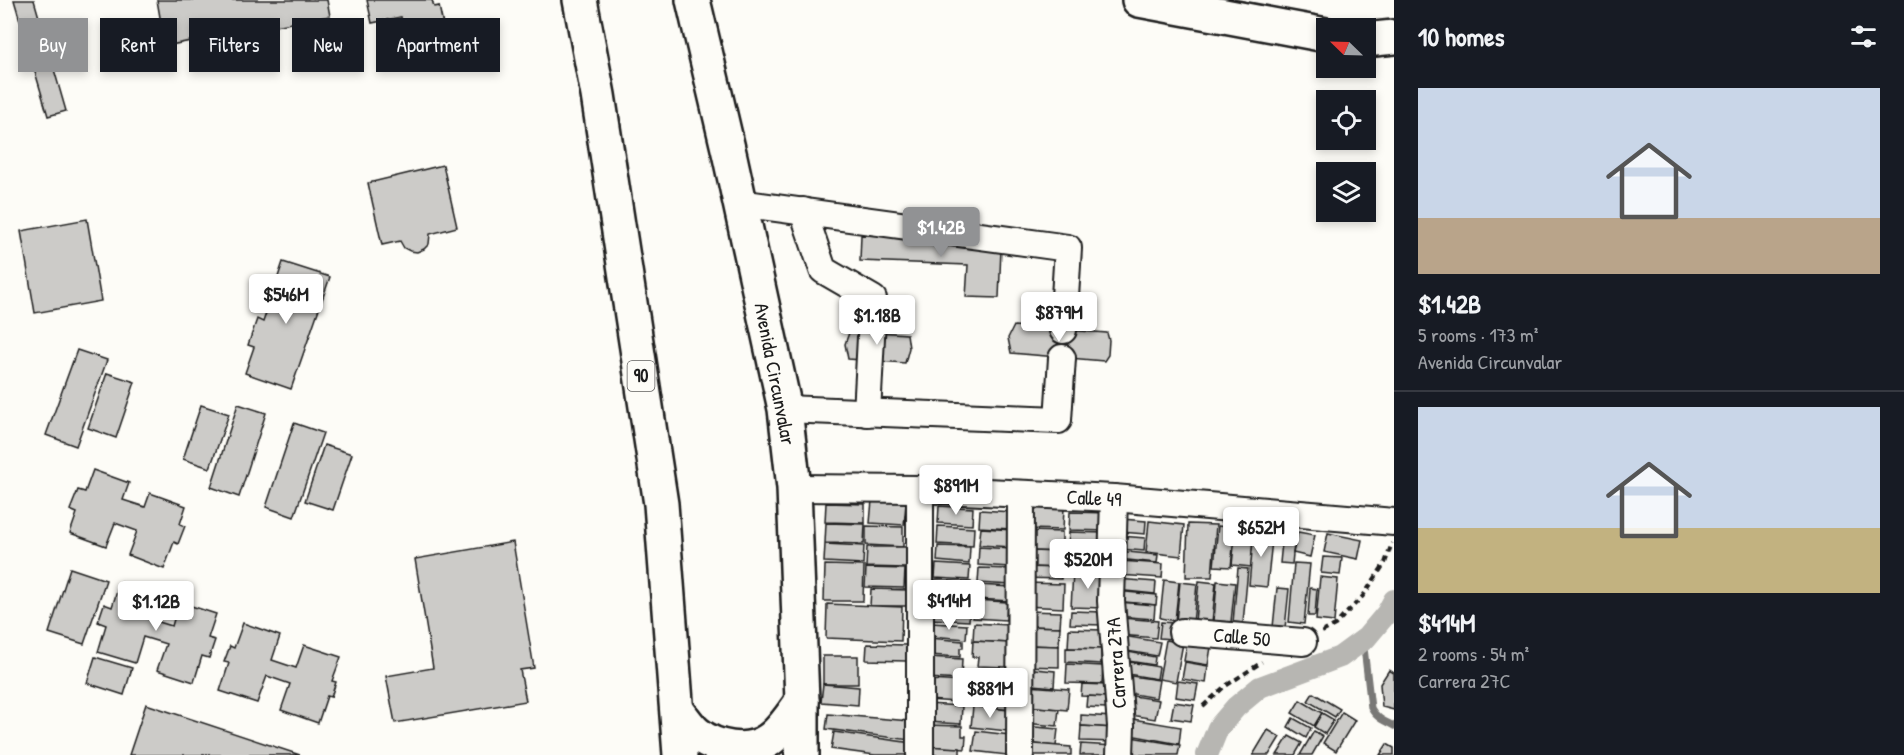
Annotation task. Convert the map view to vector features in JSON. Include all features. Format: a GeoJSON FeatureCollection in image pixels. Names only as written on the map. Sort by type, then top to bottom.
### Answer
{"type":"FeatureCollection","features":[{"type":"Feature","properties":{"kind":"main road","name":"90"},"geometry":{"type":"LineString","coordinates":[[580,0],[598,95],[661,504],[680,755]]}},
{"type":"Feature","properties":{"kind":"main road","name":"Avenida Circunvalar"},"geometry":{"type":"LineString","coordinates":[[693,0],[785,410],[794,488],[802,755]]}},
{"type":"Feature","properties":{"kind":"main road"},"geometry":{"type":"LineString","coordinates":[[1139,0],[1316,33]]}},
{"type":"Feature","properties":{"kind":"main road"},"geometry":{"type":"LineString","coordinates":[[1376,39],[1394,37]]}},
{"type":"Feature","properties":{"kind":"main road"},"geometry":{"type":"LineString","coordinates":[[678,711],[696,733],[717,746],[743,749],[768,741],[786,724],[802,701]]}},
{"type":"Feature","properties":{"kind":"street"},"geometry":{"type":"LineString","coordinates":[[739,203],[1068,248],[1063,330]]}},
{"type":"Feature","properties":{"kind":"street"},"geometry":{"type":"LineString","coordinates":[[802,211],[823,270],[873,299],[867,413]]}},
{"type":"Feature","properties":{"kind":"street"},"geometry":{"type":"LineString","coordinates":[[785,410],[1058,420],[1062,358]]}},
{"type":"Feature","properties":{"kind":"street","name":"Calle 49"},"geometry":{"type":"LineString","coordinates":[[794,488],[920,489],[1114,498],[1394,522]]}},
{"type":"Feature","properties":{"kind":"street"},"geometry":{"type":"LineString","coordinates":[[920,489],[920,755]]}},
{"type":"Feature","properties":{"kind":"street"},"geometry":{"type":"LineString","coordinates":[[1020,755],[1021,494]]}},
{"type":"Feature","properties":{"kind":"street","name":"Carrera 27A"},"geometry":{"type":"LineString","coordinates":[[1114,498],[1111,602],[1121,726],[1120,755]]}},
{"type":"Feature","properties":{"kind":"street","name":"Calle 50"},"geometry":{"type":"LineString","coordinates":[[1182,632],[1303,642]]}},
{"type":"Feature","properties":{"kind":"building"},"geometry":{"type":"Polygon","coordinates":[[[14,0],[34,0],[39,18],[19,18],[14,0]]]}},
{"type":"Feature","properties":{"kind":"building"},"geometry":{"type":"Polygon","coordinates":[[[157,0],[327,0],[330,16],[292,18],[292,23],[280,25],[280,18],[189,18],[189,41],[177,44],[177,18],[160,18],[157,0]]]}},
{"type":"Feature","properties":{"kind":"building"},"geometry":{"type":"Polygon","coordinates":[[[367,0],[432,0],[434,7],[439,6],[442,18],[376,18],[376,22],[372,23],[367,0]]]}},
{"type":"Feature","properties":{"kind":"building"},"geometry":{"type":"Polygon","coordinates":[[[35,72],[55,72],[66,111],[48,116],[35,72]]]}},
{"type":"Feature","properties":{"kind":"building"},"geometry":{"type":"Polygon","coordinates":[[[443,165],[457,227],[430,234],[429,244],[417,252],[404,248],[400,241],[382,245],[368,183],[443,165]]]}},
{"type":"Feature","properties":{"kind":"building"},"geometry":{"type":"Polygon","coordinates":[[[87,219],[101,301],[35,313],[21,231],[87,219]]]}},
{"type":"Feature","properties":{"kind":"building"},"geometry":{"type":"Polygon","coordinates":[[[861,235],[976,239],[1001,249],[999,298],[966,297],[968,265],[860,261],[861,235]]]}},
{"type":"Feature","properties":{"kind":"building"},"geometry":{"type":"Polygon","coordinates":[[[283,262],[330,277],[291,389],[245,373],[254,347],[248,345],[257,319],[263,322],[283,262]]]}},
{"type":"Feature","properties":{"kind":"building"},"geometry":{"type":"Polygon","coordinates":[[[1014,326],[1107,333],[1108,355],[1104,361],[1011,353],[1008,338],[1014,326]]]}},
{"type":"Feature","properties":{"kind":"building"},"geometry":{"type":"Polygon","coordinates":[[[850,330],[907,334],[909,348],[905,363],[848,359],[845,344],[850,330]]]}},
{"type":"Feature","properties":{"kind":"building"},"geometry":{"type":"Polygon","coordinates":[[[77,350],[107,360],[76,446],[46,435],[77,350]]]}},
{"type":"Feature","properties":{"kind":"building"},"geometry":{"type":"Polygon","coordinates":[[[107,373],[135,382],[116,438],[88,428],[107,373]]]}},
{"type":"Feature","properties":{"kind":"building"},"geometry":{"type":"Polygon","coordinates":[[[238,404],[266,413],[239,497],[211,487],[238,404]]]}},
{"type":"Feature","properties":{"kind":"building"},"geometry":{"type":"Polygon","coordinates":[[[201,405],[229,414],[210,468],[183,459],[201,405]]]}},
{"type":"Feature","properties":{"kind":"building"},"geometry":{"type":"Polygon","coordinates":[[[294,423],[323,433],[294,517],[266,507],[294,423]]]}},
{"type":"Feature","properties":{"kind":"building"},"geometry":{"type":"Polygon","coordinates":[[[324,445],[352,454],[333,510],[305,501],[324,445]]]}},
{"type":"Feature","properties":{"kind":"building"},"geometry":{"type":"Polygon","coordinates":[[[93,470],[129,483],[123,500],[145,507],[150,493],[186,506],[180,524],[185,526],[178,544],[174,542],[164,569],[128,555],[137,531],[115,523],[106,546],[70,533],[77,513],[70,510],[78,490],[85,492],[93,470]]]}},
{"type":"Feature","properties":{"kind":"building"},"geometry":{"type":"Polygon","coordinates":[[[872,500],[906,503],[904,525],[870,523],[872,500]]]}},
{"type":"Feature","properties":{"kind":"building"},"geometry":{"type":"Polygon","coordinates":[[[826,503],[865,504],[865,523],[825,522],[826,503]]]}},
{"type":"Feature","properties":{"kind":"building"},"geometry":{"type":"Polygon","coordinates":[[[939,506],[973,508],[972,525],[938,523],[939,506]]]}},
{"type":"Feature","properties":{"kind":"building"},"geometry":{"type":"Polygon","coordinates":[[[1029,506],[1064,507],[1063,530],[1028,529],[1029,506]]]}},
{"type":"Feature","properties":{"kind":"building"},"geometry":{"type":"Polygon","coordinates":[[[980,510],[1012,512],[1011,529],[979,527],[980,510]]]}},
{"type":"Feature","properties":{"kind":"building"},"geometry":{"type":"Polygon","coordinates":[[[1070,512],[1108,513],[1107,531],[1069,530],[1070,512]]]}},
{"type":"Feature","properties":{"kind":"building"},"geometry":{"type":"Polygon","coordinates":[[[1122,519],[1146,521],[1145,534],[1121,532],[1122,519]]]}},
{"type":"Feature","properties":{"kind":"building"},"geometry":{"type":"Polygon","coordinates":[[[1149,521],[1184,525],[1181,556],[1146,552],[1149,521]]]}},
{"type":"Feature","properties":{"kind":"building"},"geometry":{"type":"Polygon","coordinates":[[[826,523],[865,524],[864,544],[825,543],[826,523]]]}},
{"type":"Feature","properties":{"kind":"building"},"geometry":{"type":"Polygon","coordinates":[[[1188,524],[1216,525],[1212,577],[1186,577],[1188,524]]]}},
{"type":"Feature","properties":{"kind":"building"},"geometry":{"type":"Polygon","coordinates":[[[866,526],[903,527],[903,547],[866,545],[866,526]]]}},
{"type":"Feature","properties":{"kind":"building"},"geometry":{"type":"Polygon","coordinates":[[[938,526],[974,528],[973,546],[937,544],[938,526]]]}},
{"type":"Feature","properties":{"kind":"building"},"geometry":{"type":"Polygon","coordinates":[[[1218,526],[1235,528],[1231,567],[1214,566],[1218,526]]]}},
{"type":"Feature","properties":{"kind":"building"},"geometry":{"type":"Polygon","coordinates":[[[1236,527],[1254,529],[1251,567],[1232,565],[1236,527]]]}},
{"type":"Feature","properties":{"kind":"building"},"geometry":{"type":"Polygon","coordinates":[[[981,528],[1013,530],[1012,547],[979,545],[981,528]]]}},
{"type":"Feature","properties":{"kind":"building"},"geometry":{"type":"Polygon","coordinates":[[[1254,529],[1273,531],[1267,587],[1249,585],[1254,529]]]}},
{"type":"Feature","properties":{"kind":"building"},"geometry":{"type":"Polygon","coordinates":[[[1031,531],[1062,532],[1062,552],[1030,551],[1031,531]]]}},
{"type":"Feature","properties":{"kind":"building"},"geometry":{"type":"Polygon","coordinates":[[[1069,532],[1104,533],[1103,549],[1068,547],[1069,532]]]}},
{"type":"Feature","properties":{"kind":"building"},"geometry":{"type":"Polygon","coordinates":[[[1283,532],[1295,534],[1292,564],[1280,563],[1283,532]]]}},
{"type":"Feature","properties":{"kind":"building"},"geometry":{"type":"Polygon","coordinates":[[[1298,532],[1315,535],[1310,557],[1293,553],[1298,532]]]}},
{"type":"Feature","properties":{"kind":"building"},"geometry":{"type":"Polygon","coordinates":[[[1328,533],[1362,540],[1358,559],[1324,552],[1328,533]]]}},
{"type":"Feature","properties":{"kind":"building"},"geometry":{"type":"Polygon","coordinates":[[[1121,536],[1145,538],[1144,551],[1120,549],[1121,536]]]}},
{"type":"Feature","properties":{"kind":"building"},"geometry":{"type":"Polygon","coordinates":[[[513,542],[534,668],[520,670],[526,701],[395,723],[386,676],[433,668],[415,559],[513,542]]]}},
{"type":"Feature","properties":{"kind":"building"},"geometry":{"type":"Polygon","coordinates":[[[825,544],[864,546],[863,564],[824,562],[825,544]]]}},
{"type":"Feature","properties":{"kind":"building"},"geometry":{"type":"Polygon","coordinates":[[[938,546],[970,547],[969,564],[937,561],[938,546]]]}},
{"type":"Feature","properties":{"kind":"building"},"geometry":{"type":"Polygon","coordinates":[[[867,547],[906,547],[906,568],[866,567],[867,547]]]}},
{"type":"Feature","properties":{"kind":"building"},"geometry":{"type":"Polygon","coordinates":[[[979,547],[1011,549],[1010,567],[978,565],[979,547]]]}},
{"type":"Feature","properties":{"kind":"building"},"geometry":{"type":"Polygon","coordinates":[[[1072,549],[1105,550],[1105,569],[1071,568],[1072,549]]]}},
{"type":"Feature","properties":{"kind":"building"},"geometry":{"type":"Polygon","coordinates":[[[1030,551],[1062,552],[1061,568],[1029,567],[1030,551]]]}},
{"type":"Feature","properties":{"kind":"building"},"geometry":{"type":"Polygon","coordinates":[[[1118,551],[1158,555],[1157,563],[1118,559],[1118,551]]]}},
{"type":"Feature","properties":{"kind":"building"},"geometry":{"type":"Polygon","coordinates":[[[1323,557],[1342,558],[1340,575],[1321,573],[1323,557]]]}},
{"type":"Feature","properties":{"kind":"building"},"geometry":{"type":"Polygon","coordinates":[[[1120,561],[1163,564],[1162,578],[1119,575],[1120,561]]]}},
{"type":"Feature","properties":{"kind":"building"},"geometry":{"type":"Polygon","coordinates":[[[1294,563],[1310,564],[1304,624],[1289,622],[1294,563]]]}},
{"type":"Feature","properties":{"kind":"building"},"geometry":{"type":"Polygon","coordinates":[[[936,564],[970,566],[969,580],[935,578],[936,564]]]}},
{"type":"Feature","properties":{"kind":"building"},"geometry":{"type":"Polygon","coordinates":[[[825,565],[864,566],[863,601],[824,601],[825,565]]]}},
{"type":"Feature","properties":{"kind":"building"},"geometry":{"type":"Polygon","coordinates":[[[1025,567],[1061,568],[1061,579],[1024,578],[1025,567]]]}},
{"type":"Feature","properties":{"kind":"building"},"geometry":{"type":"Polygon","coordinates":[[[70,568],[106,580],[84,644],[49,633],[70,568]]]}},
{"type":"Feature","properties":{"kind":"building"},"geometry":{"type":"Polygon","coordinates":[[[866,568],[905,569],[904,588],[865,587],[866,568]]]}},
{"type":"Feature","properties":{"kind":"building"},"geometry":{"type":"Polygon","coordinates":[[[979,568],[1013,569],[1012,585],[978,583],[979,568]]]}},
{"type":"Feature","properties":{"kind":"building"},"geometry":{"type":"Polygon","coordinates":[[[1238,568],[1248,569],[1243,623],[1233,622],[1238,568]]]}},
{"type":"Feature","properties":{"kind":"building"},"geometry":{"type":"Polygon","coordinates":[[[1073,572],[1105,573],[1103,608],[1071,607],[1073,572]]]}},
{"type":"Feature","properties":{"kind":"building"},"geometry":{"type":"Polygon","coordinates":[[[1320,577],[1338,579],[1334,622],[1316,620],[1320,577]]]}},
{"type":"Feature","properties":{"kind":"building"},"geometry":{"type":"Polygon","coordinates":[[[1117,579],[1156,582],[1155,594],[1116,590],[1117,579]]]}},
{"type":"Feature","properties":{"kind":"building"},"geometry":{"type":"Polygon","coordinates":[[[934,580],[971,582],[969,599],[934,597],[934,580]]]}},
{"type":"Feature","properties":{"kind":"building"},"geometry":{"type":"Polygon","coordinates":[[[1164,580],[1179,582],[1175,621],[1160,618],[1164,580]]]}},
{"type":"Feature","properties":{"kind":"building"},"geometry":{"type":"Polygon","coordinates":[[[1199,581],[1216,583],[1212,622],[1195,621],[1199,581]]]}},
{"type":"Feature","properties":{"kind":"building"},"geometry":{"type":"Polygon","coordinates":[[[1217,581],[1235,583],[1231,622],[1214,621],[1217,581]]]}},
{"type":"Feature","properties":{"kind":"building"},"geometry":{"type":"Polygon","coordinates":[[[120,582],[157,594],[149,619],[172,626],[179,602],[216,614],[208,638],[215,640],[209,658],[202,656],[194,682],[157,670],[166,644],[143,637],[135,663],[98,652],[106,625],[98,622],[104,604],[112,607],[120,582]]]}},
{"type":"Feature","properties":{"kind":"building"},"geometry":{"type":"Polygon","coordinates":[[[1180,582],[1197,584],[1193,623],[1176,622],[1180,582]]]}},
{"type":"Feature","properties":{"kind":"building"},"geometry":{"type":"Polygon","coordinates":[[[1026,583],[1064,584],[1063,608],[1025,606],[1026,583]]]}},
{"type":"Feature","properties":{"kind":"building"},"geometry":{"type":"Polygon","coordinates":[[[978,585],[1011,587],[1010,601],[977,599],[978,585]]]}},
{"type":"Feature","properties":{"kind":"building"},"geometry":{"type":"Polygon","coordinates":[[[1277,588],[1289,589],[1285,628],[1273,627],[1277,588]]]}},
{"type":"Feature","properties":{"kind":"building"},"geometry":{"type":"Polygon","coordinates":[[[1310,588],[1317,589],[1315,616],[1308,616],[1310,588]]]}},
{"type":"Feature","properties":{"kind":"building"},"geometry":{"type":"Polygon","coordinates":[[[871,589],[909,590],[908,606],[870,606],[871,589]]]}},
{"type":"Feature","properties":{"kind":"building"},"geometry":{"type":"Polygon","coordinates":[[[1116,591],[1157,595],[1156,605],[1115,601],[1116,591]]]}},
{"type":"Feature","properties":{"kind":"building"},"geometry":{"type":"Polygon","coordinates":[[[931,599],[970,602],[969,621],[930,619],[931,599]]]}},
{"type":"Feature","properties":{"kind":"building"},"geometry":{"type":"Polygon","coordinates":[[[975,600],[1007,602],[1006,620],[973,618],[975,600]]]}},
{"type":"Feature","properties":{"kind":"building"},"geometry":{"type":"Polygon","coordinates":[[[1118,602],[1155,605],[1154,619],[1116,616],[1118,602]]]}},
{"type":"Feature","properties":{"kind":"building"},"geometry":{"type":"Polygon","coordinates":[[[827,604],[902,607],[901,641],[826,638],[827,604]]]}},
{"type":"Feature","properties":{"kind":"building"},"geometry":{"type":"Polygon","coordinates":[[[1028,611],[1061,612],[1060,627],[1027,626],[1028,611]]]}},
{"type":"Feature","properties":{"kind":"building"},"geometry":{"type":"Polygon","coordinates":[[[1071,611],[1103,612],[1102,625],[1070,624],[1071,611]]]}},
{"type":"Feature","properties":{"kind":"building"},"geometry":{"type":"Polygon","coordinates":[[[1122,618],[1158,621],[1156,638],[1120,635],[1122,618]]]}},
{"type":"Feature","properties":{"kind":"building"},"geometry":{"type":"Polygon","coordinates":[[[1161,622],[1175,623],[1172,639],[1159,638],[1161,622]]]}},
{"type":"Feature","properties":{"kind":"building"},"geometry":{"type":"Polygon","coordinates":[[[243,623],[280,636],[272,660],[296,668],[304,645],[341,657],[332,681],[336,682],[331,697],[327,696],[318,723],[281,710],[290,684],[267,676],[257,703],[220,691],[229,663],[224,662],[230,646],[234,648],[243,623]]]}},
{"type":"Feature","properties":{"kind":"building"},"geometry":{"type":"Polygon","coordinates":[[[931,623],[967,625],[966,639],[930,636],[931,623]]]}},
{"type":"Feature","properties":{"kind":"building"},"geometry":{"type":"Polygon","coordinates":[[[974,623],[1010,625],[1009,643],[973,641],[974,623]]]}},
{"type":"Feature","properties":{"kind":"building"},"geometry":{"type":"Polygon","coordinates":[[[1025,626],[1060,627],[1059,646],[1024,645],[1025,626]]]}},
{"type":"Feature","properties":{"kind":"building"},"geometry":{"type":"Polygon","coordinates":[[[1069,629],[1103,630],[1102,649],[1068,648],[1069,629]]]}},
{"type":"Feature","properties":{"kind":"building"},"geometry":{"type":"Polygon","coordinates":[[[1123,636],[1160,642],[1157,656],[1121,650],[1123,636]]]}},
{"type":"Feature","properties":{"kind":"building"},"geometry":{"type":"Polygon","coordinates":[[[929,638],[963,641],[960,657],[928,655],[929,638]]]}},
{"type":"Feature","properties":{"kind":"building"},"geometry":{"type":"Polygon","coordinates":[[[1166,640],[1183,643],[1176,682],[1159,679],[1166,640]]]}},
{"type":"Feature","properties":{"kind":"building"},"geometry":{"type":"Polygon","coordinates":[[[973,641],[1009,643],[1007,667],[977,666],[978,657],[972,657],[973,641]]]}},
{"type":"Feature","properties":{"kind":"building"},"geometry":{"type":"Polygon","coordinates":[[[1187,643],[1211,647],[1208,665],[1184,661],[1187,643]]]}},
{"type":"Feature","properties":{"kind":"building"},"geometry":{"type":"Polygon","coordinates":[[[867,644],[906,645],[906,661],[866,660],[867,644]]]}},
{"type":"Feature","properties":{"kind":"building"},"geometry":{"type":"Polygon","coordinates":[[[1025,645],[1059,646],[1059,667],[1024,666],[1025,645]]]}},
{"type":"Feature","properties":{"kind":"building"},"geometry":{"type":"Polygon","coordinates":[[[1066,648],[1101,649],[1101,664],[1066,662],[1066,648]]]}},
{"type":"Feature","properties":{"kind":"building"},"geometry":{"type":"Polygon","coordinates":[[[1123,651],[1155,657],[1154,665],[1122,660],[1123,651]]]}},
{"type":"Feature","properties":{"kind":"building"},"geometry":{"type":"Polygon","coordinates":[[[823,656],[858,656],[858,684],[823,684],[823,656]]]}},
{"type":"Feature","properties":{"kind":"building"},"geometry":{"type":"Polygon","coordinates":[[[95,657],[132,668],[124,695],[87,683],[95,657]]]}},
{"type":"Feature","properties":{"kind":"building"},"geometry":{"type":"Polygon","coordinates":[[[928,657],[962,659],[961,680],[927,678],[928,657]]]}},
{"type":"Feature","properties":{"kind":"building"},"geometry":{"type":"Polygon","coordinates":[[[1124,661],[1159,667],[1157,679],[1122,673],[1124,661]]]}},
{"type":"Feature","properties":{"kind":"building"},"geometry":{"type":"Polygon","coordinates":[[[1185,662],[1208,666],[1206,683],[1182,679],[1185,662]]]}},
{"type":"Feature","properties":{"kind":"building"},"geometry":{"type":"Polygon","coordinates":[[[1067,664],[1103,666],[1102,684],[1066,683],[1067,664]]]}},
{"type":"Feature","properties":{"kind":"building"},"geometry":{"type":"Polygon","coordinates":[[[1025,668],[1055,671],[1054,687],[1023,684],[1025,668]]]}},
{"type":"Feature","properties":{"kind":"building"},"geometry":{"type":"Polygon","coordinates":[[[976,669],[1014,672],[1012,687],[975,683],[976,669]]]}},
{"type":"Feature","properties":{"kind":"building"},"geometry":{"type":"Polygon","coordinates":[[[1389,670],[1394,673],[1394,710],[1382,707],[1380,684],[1389,670]]]}},
{"type":"Feature","properties":{"kind":"building"},"geometry":{"type":"Polygon","coordinates":[[[1125,675],[1159,680],[1156,698],[1122,692],[1125,675]]]}},
{"type":"Feature","properties":{"kind":"building"},"geometry":{"type":"Polygon","coordinates":[[[929,680],[963,682],[962,693],[957,692],[956,702],[928,700],[929,680]]]}},
{"type":"Feature","properties":{"kind":"building"},"geometry":{"type":"Polygon","coordinates":[[[1178,681],[1198,684],[1195,700],[1176,697],[1178,681]]]}},
{"type":"Feature","properties":{"kind":"building"},"geometry":{"type":"Polygon","coordinates":[[[823,684],[859,687],[858,705],[821,702],[823,684]]]}},
{"type":"Feature","properties":{"kind":"building"},"geometry":{"type":"Polygon","coordinates":[[[975,684],[1012,687],[1010,710],[973,706],[975,684]]]}},
{"type":"Feature","properties":{"kind":"building"},"geometry":{"type":"Polygon","coordinates":[[[1082,684],[1107,685],[1107,697],[1081,696],[1082,684]]]}},
{"type":"Feature","properties":{"kind":"building"},"geometry":{"type":"Polygon","coordinates":[[[1027,686],[1069,689],[1067,710],[1025,706],[1027,686]]]}},
{"type":"Feature","properties":{"kind":"building"},"geometry":{"type":"Polygon","coordinates":[[[1313,693],[1340,709],[1335,717],[1308,701],[1313,693]]]}},
{"type":"Feature","properties":{"kind":"building"},"geometry":{"type":"Polygon","coordinates":[[[1127,695],[1159,700],[1155,719],[1124,714],[1127,695]]]}},
{"type":"Feature","properties":{"kind":"building"},"geometry":{"type":"Polygon","coordinates":[[[1087,696],[1107,697],[1106,708],[1086,707],[1087,696]]]}},
{"type":"Feature","properties":{"kind":"building"},"geometry":{"type":"Polygon","coordinates":[[[1300,700],[1322,713],[1314,726],[1292,713],[1300,700]]]}},
{"type":"Feature","properties":{"kind":"building"},"geometry":{"type":"Polygon","coordinates":[[[1174,702],[1194,705],[1191,721],[1171,718],[1174,702]]]}},
{"type":"Feature","properties":{"kind":"building"},"geometry":{"type":"Polygon","coordinates":[[[146,704],[300,755],[129,755],[146,704]]]}},
{"type":"Feature","properties":{"kind":"building"},"geometry":{"type":"Polygon","coordinates":[[[927,704],[962,706],[961,724],[926,722],[927,704]]]}},
{"type":"Feature","properties":{"kind":"building"},"geometry":{"type":"Polygon","coordinates":[[[973,706],[1009,710],[1007,731],[971,727],[973,706]]]}},
{"type":"Feature","properties":{"kind":"building"},"geometry":{"type":"Polygon","coordinates":[[[1025,706],[1059,709],[1057,726],[1024,723],[1025,706]]]}},
{"type":"Feature","properties":{"kind":"building"},"geometry":{"type":"Polygon","coordinates":[[[1342,712],[1355,720],[1336,751],[1323,743],[1342,712]]]}},
{"type":"Feature","properties":{"kind":"building"},"geometry":{"type":"Polygon","coordinates":[[[1322,713],[1334,720],[1325,734],[1314,727],[1322,713]]]}},
{"type":"Feature","properties":{"kind":"building"},"geometry":{"type":"Polygon","coordinates":[[[828,714],[910,721],[910,740],[826,729],[828,714]]]}},
{"type":"Feature","properties":{"kind":"building"},"geometry":{"type":"Polygon","coordinates":[[[1081,715],[1113,717],[1112,728],[1081,726],[1081,715]]]}},
{"type":"Feature","properties":{"kind":"building"},"geometry":{"type":"Polygon","coordinates":[[[1293,718],[1311,728],[1306,738],[1288,727],[1293,718]]]}},
{"type":"Feature","properties":{"kind":"building"},"geometry":{"type":"Polygon","coordinates":[[[1133,719],[1181,727],[1179,744],[1130,735],[1133,719]]]}},
{"type":"Feature","properties":{"kind":"building"},"geometry":{"type":"Polygon","coordinates":[[[926,725],[962,726],[962,736],[966,736],[965,749],[925,746],[926,725]]]}},
{"type":"Feature","properties":{"kind":"building"},"geometry":{"type":"Polygon","coordinates":[[[1024,726],[1058,729],[1056,746],[1023,743],[1024,726]]]}},
{"type":"Feature","properties":{"kind":"building"},"geometry":{"type":"Polygon","coordinates":[[[1081,726],[1115,728],[1115,742],[1080,741],[1081,726]]]}},
{"type":"Feature","properties":{"kind":"building"},"geometry":{"type":"Polygon","coordinates":[[[1268,730],[1280,737],[1269,755],[1253,755],[1268,730]]]}},
{"type":"Feature","properties":{"kind":"building"},"geometry":{"type":"Polygon","coordinates":[[[976,731],[1010,735],[1007,755],[973,751],[976,731]]]}},
{"type":"Feature","properties":{"kind":"building"},"geometry":{"type":"Polygon","coordinates":[[[1314,731],[1323,736],[1312,755],[1300,755],[1314,731]]]}},
{"type":"Feature","properties":{"kind":"building"},"geometry":{"type":"Polygon","coordinates":[[[834,732],[912,743],[910,755],[875,755],[831,749],[834,732]]]}},
{"type":"Feature","properties":{"kind":"building"},"geometry":{"type":"Polygon","coordinates":[[[1289,736],[1302,743],[1295,755],[1277,755],[1289,736]]]}},
{"type":"Feature","properties":{"kind":"building"},"geometry":{"type":"Polygon","coordinates":[[[1131,737],[1180,745],[1178,755],[1128,753],[1131,737]]]}},
{"type":"Feature","properties":{"kind":"building"},"geometry":{"type":"Polygon","coordinates":[[[1023,743],[1071,747],[1071,755],[1022,755],[1023,743]]]}},
{"type":"Feature","properties":{"kind":"building"},"geometry":{"type":"Polygon","coordinates":[[[1081,744],[1115,746],[1115,755],[1080,755],[1081,744]]]}},
{"type":"Feature","properties":{"kind":"building"},"geometry":{"type":"Polygon","coordinates":[[[1387,744],[1394,748],[1394,755],[1380,755],[1387,744]]]}},
{"type":"Feature","properties":{"kind":"building"},"geometry":{"type":"Polygon","coordinates":[[[925,746],[960,748],[960,755],[924,755],[925,746]]]}},
{"type":"Feature","properties":{"kind":"waterway"},"geometry":{"type":"LineString","coordinates":[[1207,755],[1218,728],[1236,707],[1260,687],[1340,657],[1366,638],[1387,613],[1394,600]]}},
{"type":"Feature","properties":{"kind":"waterway"},"geometry":{"type":"LineString","coordinates":[[1363,639],[1371,708],[1378,717],[1394,726]]}}]}
